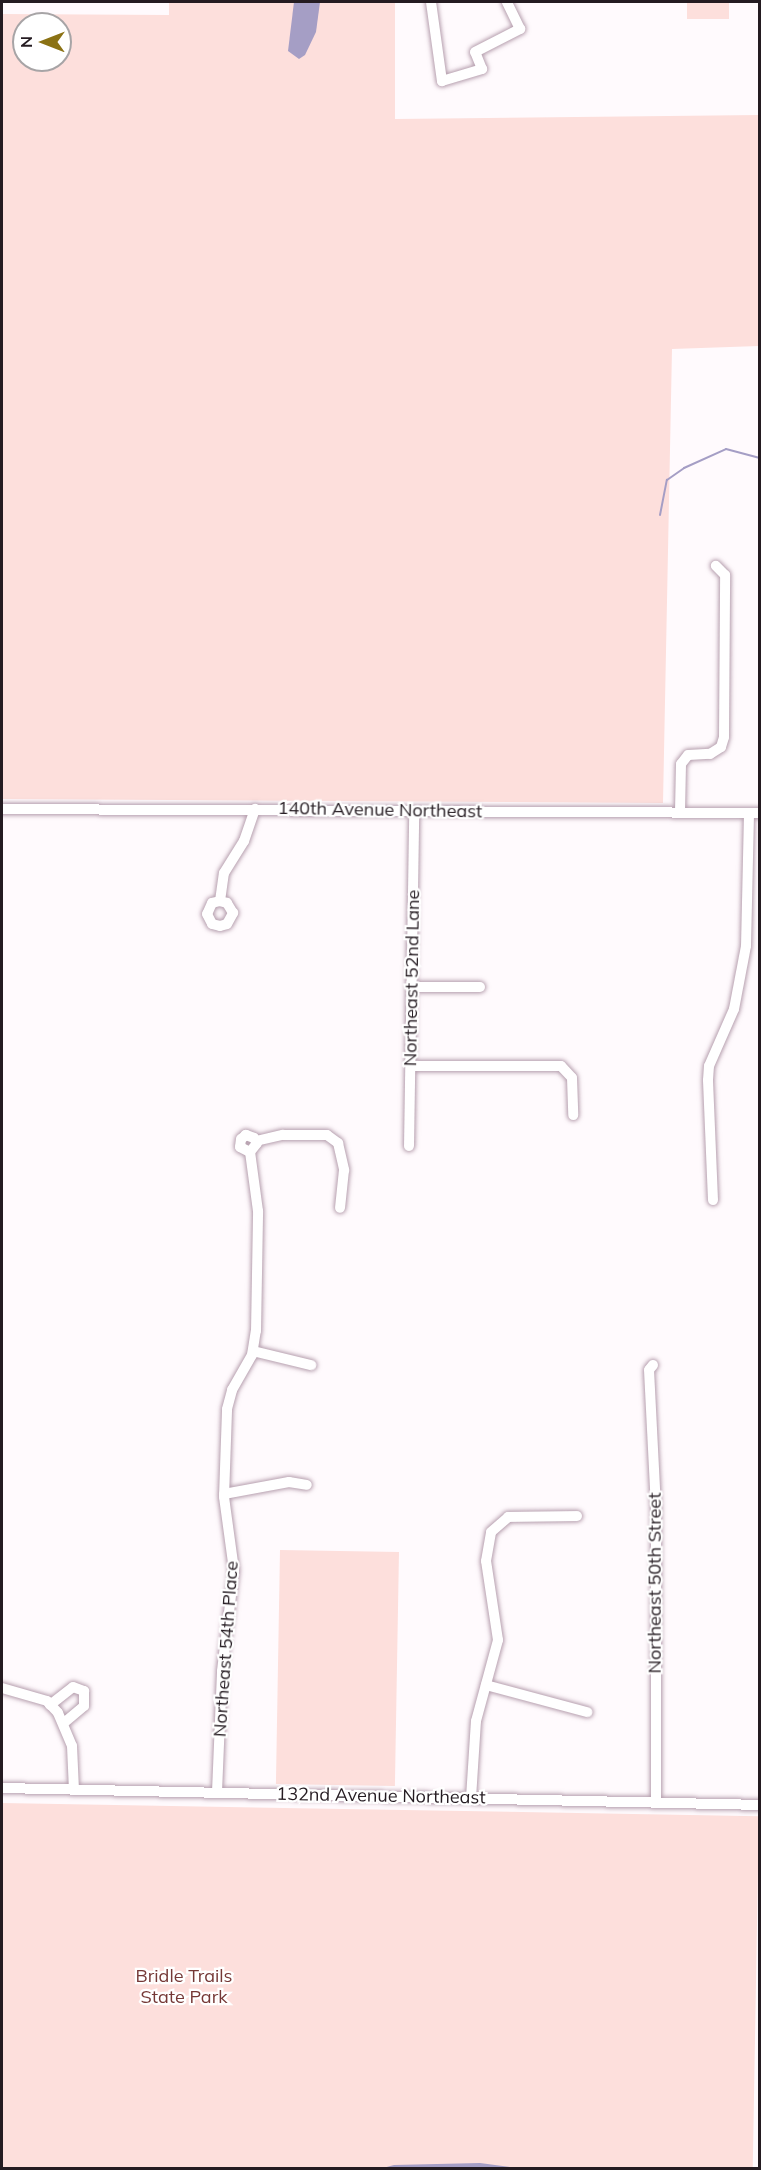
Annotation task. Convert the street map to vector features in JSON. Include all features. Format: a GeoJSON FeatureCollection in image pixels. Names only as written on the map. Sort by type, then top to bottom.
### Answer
{"type":"FeatureCollection","features":[{"type":"Feature","properties":{"kind":"street"},"geometry":{"type":"LineString","coordinates":[[431,2],[442,81],[482,69],[475,52],[520,29],[507,2]]}},
{"type":"Feature","properties":{"kind":"street"},"geometry":{"type":"LineString","coordinates":[[680,812],[681,764],[688,755],[710,754],[721,747],[724,737],[725,575],[716,566]]}},
{"type":"Feature","properties":{"kind":"street"},"geometry":{"type":"LineString","coordinates":[[220,901],[224,873],[244,841],[255,808]]}},
{"type":"Feature","properties":{"kind":"street","name":"140th Avenue Northeast"},"geometry":{"type":"LineString","coordinates":[[2,809],[255,808],[754,813]]}},
{"type":"Feature","properties":{"kind":"street","name":"Northeast 52nd Lane"},"geometry":{"type":"LineString","coordinates":[[409,1146],[414,811]]}},
{"type":"Feature","properties":{"kind":"street"},"geometry":{"type":"LineString","coordinates":[[713,1200],[708,1080],[734,1009],[746,946],[754,813]]}},
{"type":"Feature","properties":{"kind":"street"},"geometry":{"type":"LineString","coordinates":[[413,987],[480,987]]}},
{"type":"Feature","properties":{"kind":"street"},"geometry":{"type":"LineString","coordinates":[[411,1066],[561,1066],[572,1077],[573,1115]]}},
{"type":"Feature","properties":{"kind":"street","name":"Northeast 54th Place"},"geometry":{"type":"LineString","coordinates":[[217,1792],[219,1705],[234,1563],[224,1494],[227,1409],[232,1390],[253,1351],[258,1211],[250,1152],[256,1141],[283,1135],[327,1135],[338,1143],[344,1170],[340,1208]]}},
{"type":"Feature","properties":{"kind":"street"},"geometry":{"type":"LineString","coordinates":[[253,1351],[311,1365]]}},
{"type":"Feature","properties":{"kind":"street","name":"Northeast 50th Street"},"geometry":{"type":"LineString","coordinates":[[653,1365],[649,1370],[656,1509],[656,1802]]}},
{"type":"Feature","properties":{"kind":"street"},"geometry":{"type":"LineString","coordinates":[[224,1494],[290,1482],[307,1485]]}},
{"type":"Feature","properties":{"kind":"street"},"geometry":{"type":"LineString","coordinates":[[471,1798],[476,1721],[498,1640],[487,1545],[498,1522],[528,1515],[577,1516]]}},
{"type":"Feature","properties":{"kind":"street"},"geometry":{"type":"LineString","coordinates":[[486,1685],[587,1712]]}},
{"type":"Feature","properties":{"kind":"street"},"geometry":{"type":"LineString","coordinates":[[2,1688],[50,1705],[64,1723],[72,1746],[74,1790]]}},
{"type":"Feature","properties":{"kind":"street"},"geometry":{"type":"LineString","coordinates":[[50,1705],[73,1688],[84,1691],[84,1706],[64,1723]]}},
{"type":"Feature","properties":{"kind":"street","name":"132nd Avenue Northeast"},"geometry":{"type":"LineString","coordinates":[[2,1788],[759,1805]]}},
{"type":"Feature","properties":{"kind":"green space"},"geometry":{"type":"Polygon","coordinates":[[[169,2],[395,2],[395,119],[759,115],[759,346],[672,349],[663,803],[2,799],[2,14],[12,14],[12,72],[72,72],[72,14],[169,15],[169,2]]]}},
{"type":"Feature","properties":{"kind":"green space"},"geometry":{"type":"Polygon","coordinates":[[[687,2],[729,2],[729,19],[687,19],[687,2]]]}},
{"type":"Feature","properties":{"kind":"green space"},"geometry":{"type":"Polygon","coordinates":[[[280,1550],[399,1552],[395,1786],[276,1784],[280,1550]]]}},
{"type":"Feature","properties":{"kind":"green space","name":"Bridle Trails State Park"},"geometry":{"type":"Polygon","coordinates":[[[2,1803],[759,1816],[753,2168],[2,2168],[2,1803]]]}},
{"type":"Feature","properties":{"kind":"shaded area"},"geometry":{"type":"Polygon","coordinates":[[[294,2],[320,2],[316,32],[305,55],[299,59],[288,51],[294,2]]]}},
{"type":"Feature","properties":{"kind":"shaded area"},"geometry":{"type":"Polygon","coordinates":[[[480,2163],[517,2168],[383,2168],[394,2165],[480,2163]]]}},
{"type":"Feature","properties":{"kind":"waterway"},"geometry":{"type":"LineString","coordinates":[[660,515],[667,480],[684,468],[726,449],[760,458]]}}]}
